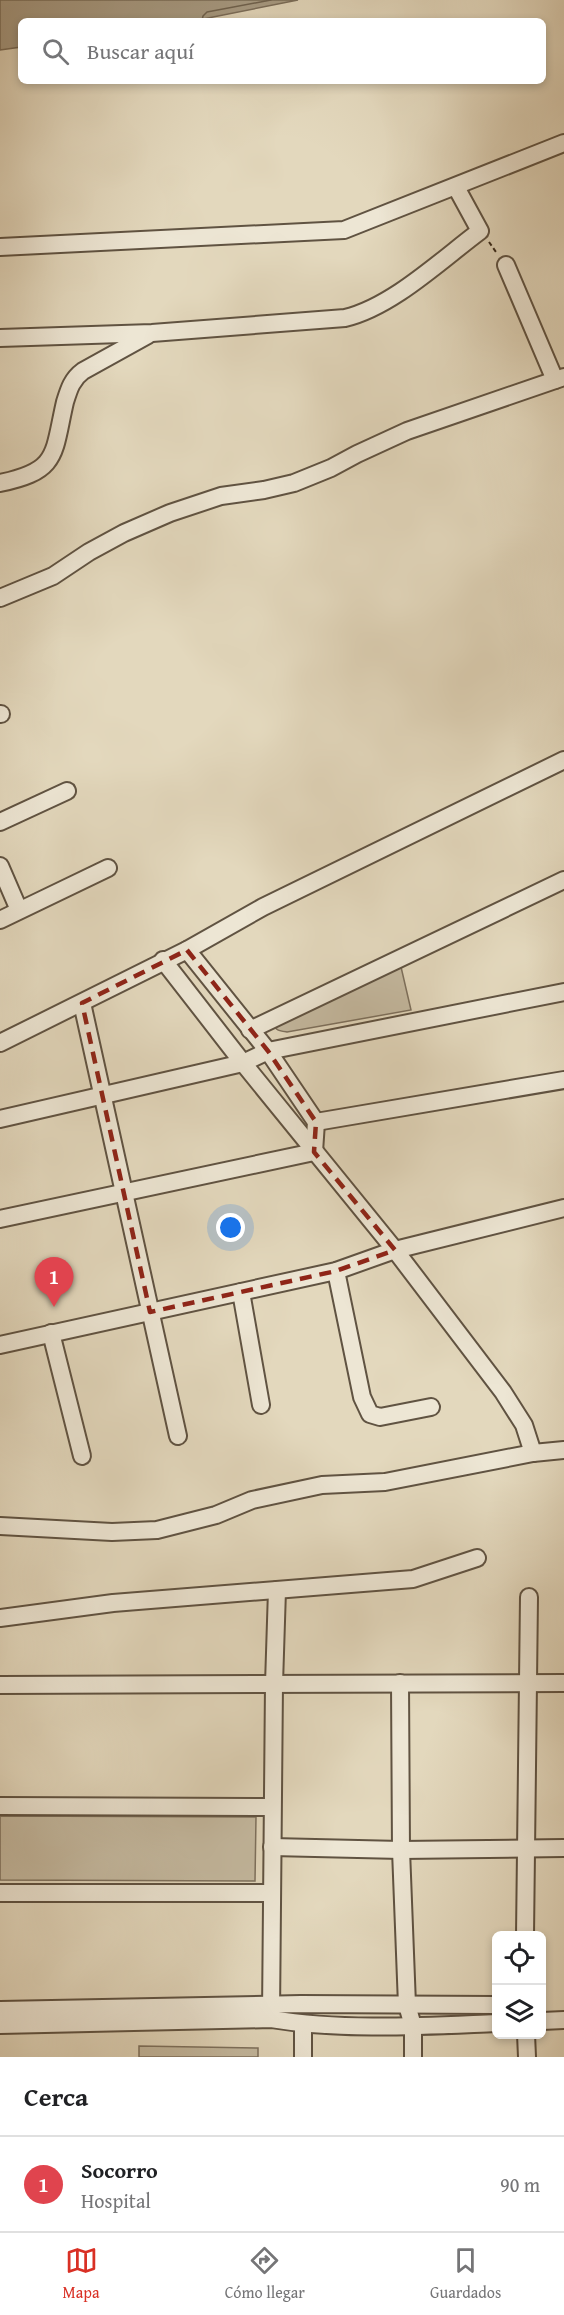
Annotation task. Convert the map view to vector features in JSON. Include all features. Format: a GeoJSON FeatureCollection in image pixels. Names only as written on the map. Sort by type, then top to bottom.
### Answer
{"type":"FeatureCollection","features":[{"type":"Feature","properties":{"kind":"street"},"geometry":{"type":"LineString","coordinates":[[0,247],[345,230],[564,143]]}},
{"type":"Feature","properties":{"kind":"street"},"geometry":{"type":"LineString","coordinates":[[0,338],[152,333],[361,315],[387,300],[480,231],[456,187]]}},
{"type":"Feature","properties":{"kind":"street"},"geometry":{"type":"LineString","coordinates":[[0,598],[53,576],[88,552],[170,513],[221,496],[264,490],[313,477],[407,431],[559,379],[506,265]]}},
{"type":"Feature","properties":{"kind":"street"},"geometry":{"type":"LineString","coordinates":[[0,483],[26,478],[40,470],[52,456],[67,396],[74,378],[152,333]]}},
{"type":"Feature","properties":{"kind":"street"},"geometry":{"type":"LineString","coordinates":[[0,1043],[187,950],[273,902],[564,760]]}},
{"type":"Feature","properties":{"kind":"street"},"geometry":{"type":"LineString","coordinates":[[0,822],[67,791]]}},
{"type":"Feature","properties":{"kind":"street"},"geometry":{"type":"LineString","coordinates":[[0,866],[20,910]]}},
{"type":"Feature","properties":{"kind":"street"},"geometry":{"type":"LineString","coordinates":[[0,920],[108,868]]}},
{"type":"Feature","properties":{"kind":"street"},"geometry":{"type":"LineString","coordinates":[[250,1030],[564,880]]}},
{"type":"Feature","properties":{"kind":"street"},"geometry":{"type":"LineString","coordinates":[[187,950],[268,1051],[315,1122],[314,1152]]}},
{"type":"Feature","properties":{"kind":"street"},"geometry":{"type":"LineString","coordinates":[[163,960],[314,1152],[395,1250],[503,1392],[524,1425],[533,1453]]}},
{"type":"Feature","properties":{"kind":"street"},"geometry":{"type":"LineString","coordinates":[[0,1119],[243,1063],[268,1051],[564,992]]}},
{"type":"Feature","properties":{"kind":"street"},"geometry":{"type":"LineString","coordinates":[[82,1003],[178,1436]]}},
{"type":"Feature","properties":{"kind":"street"},"geometry":{"type":"LineString","coordinates":[[315,1122],[564,1080]]}},
{"type":"Feature","properties":{"kind":"street"},"geometry":{"type":"LineString","coordinates":[[0,1219],[314,1152]]}},
{"type":"Feature","properties":{"kind":"street"},"geometry":{"type":"LineString","coordinates":[[0,1345],[336,1271],[395,1250],[564,1208]]}},
{"type":"Feature","properties":{"kind":"street"},"geometry":{"type":"LineString","coordinates":[[336,1271],[362,1397],[370,1414],[380,1417],[431,1407]]}},
{"type":"Feature","properties":{"kind":"street"},"geometry":{"type":"LineString","coordinates":[[241,1292],[261,1405]]}},
{"type":"Feature","properties":{"kind":"street"},"geometry":{"type":"LineString","coordinates":[[51,1333],[82,1456]]}},
{"type":"Feature","properties":{"kind":"street"},"geometry":{"type":"LineString","coordinates":[[0,1526],[112,1532],[157,1530],[216,1515],[252,1500],[322,1485],[385,1482],[533,1453],[564,1450]]}},
{"type":"Feature","properties":{"kind":"street"},"geometry":{"type":"LineString","coordinates":[[0,1618],[113,1603],[413,1579],[477,1558]]}},
{"type":"Feature","properties":{"kind":"street"},"geometry":{"type":"LineString","coordinates":[[271,2012],[272,1807],[277,1590]]}},
{"type":"Feature","properties":{"kind":"street"},"geometry":{"type":"LineString","coordinates":[[525,1931],[529,1598]]}},
{"type":"Feature","properties":{"kind":"street"},"geometry":{"type":"LineString","coordinates":[[399,1683],[401,1850],[407,2005],[413,2026],[413,2057]]}},
{"type":"Feature","properties":{"kind":"street"},"geometry":{"type":"LineString","coordinates":[[0,1685],[564,1683]]}},
{"type":"Feature","properties":{"kind":"street"},"geometry":{"type":"LineString","coordinates":[[0,1806],[272,1807]]}},
{"type":"Feature","properties":{"kind":"street"},"geometry":{"type":"LineString","coordinates":[[272,1847],[401,1850],[564,1848]]}},
{"type":"Feature","properties":{"kind":"street"},"geometry":{"type":"LineString","coordinates":[[0,1893],[272,1893]]}},
{"type":"Feature","properties":{"kind":"street"},"geometry":{"type":"LineString","coordinates":[[0,2025],[407,2005],[492,2005]]}},
{"type":"Feature","properties":{"kind":"street"},"geometry":{"type":"LineString","coordinates":[[0,2010],[271,2012],[303,2024],[413,2026],[492,2023]]}},
{"type":"Feature","properties":{"kind":"street"},"geometry":{"type":"LineString","coordinates":[[546,2021],[564,2020]]}},
{"type":"Feature","properties":{"kind":"street"},"geometry":{"type":"LineString","coordinates":[[303,2024],[303,2057]]}},
{"type":"Feature","properties":{"kind":"street"},"geometry":{"type":"LineString","coordinates":[[526,2039],[527,2057]]}},
{"type":"Feature","properties":{"kind":"path"},"geometry":{"type":"LineString","coordinates":[[480,231],[506,265]]}},
{"type":"Feature","properties":{"kind":"highlighted area"},"geometry":{"type":"Polygon","coordinates":[[[187,950],[268,1051],[316,1122],[314,1152],[395,1250],[336,1271],[150,1312],[82,1003],[187,950]]]}},
{"type":"Feature","properties":{"kind":"shaded area"},"geometry":{"type":"Polygon","coordinates":[[[398,954],[411,1010],[287,1032],[278,1030],[274,1026],[273,1023],[398,954]]]}},
{"type":"Feature","properties":{"kind":"shaded area"},"geometry":{"type":"Polygon","coordinates":[[[0,1816],[256,1817],[255,1881],[0,1880],[0,1816]]]}},
{"type":"Feature","properties":{"kind":"shaded area"},"geometry":{"type":"Polygon","coordinates":[[[139,2046],[258,2048],[258,2057],[139,2057],[139,2046]]]}},
{"type":"Feature","properties":{"kind":"water"},"geometry":{"type":"Polygon","coordinates":[[[0,0],[298,0],[208,18],[18,18],[18,47],[0,50],[0,0]]]}},
{"type":"Feature","properties":{"kind":"place","name":"Socorro"},"geometry":{"type":"Point","coordinates":[54,1307]}}]}
